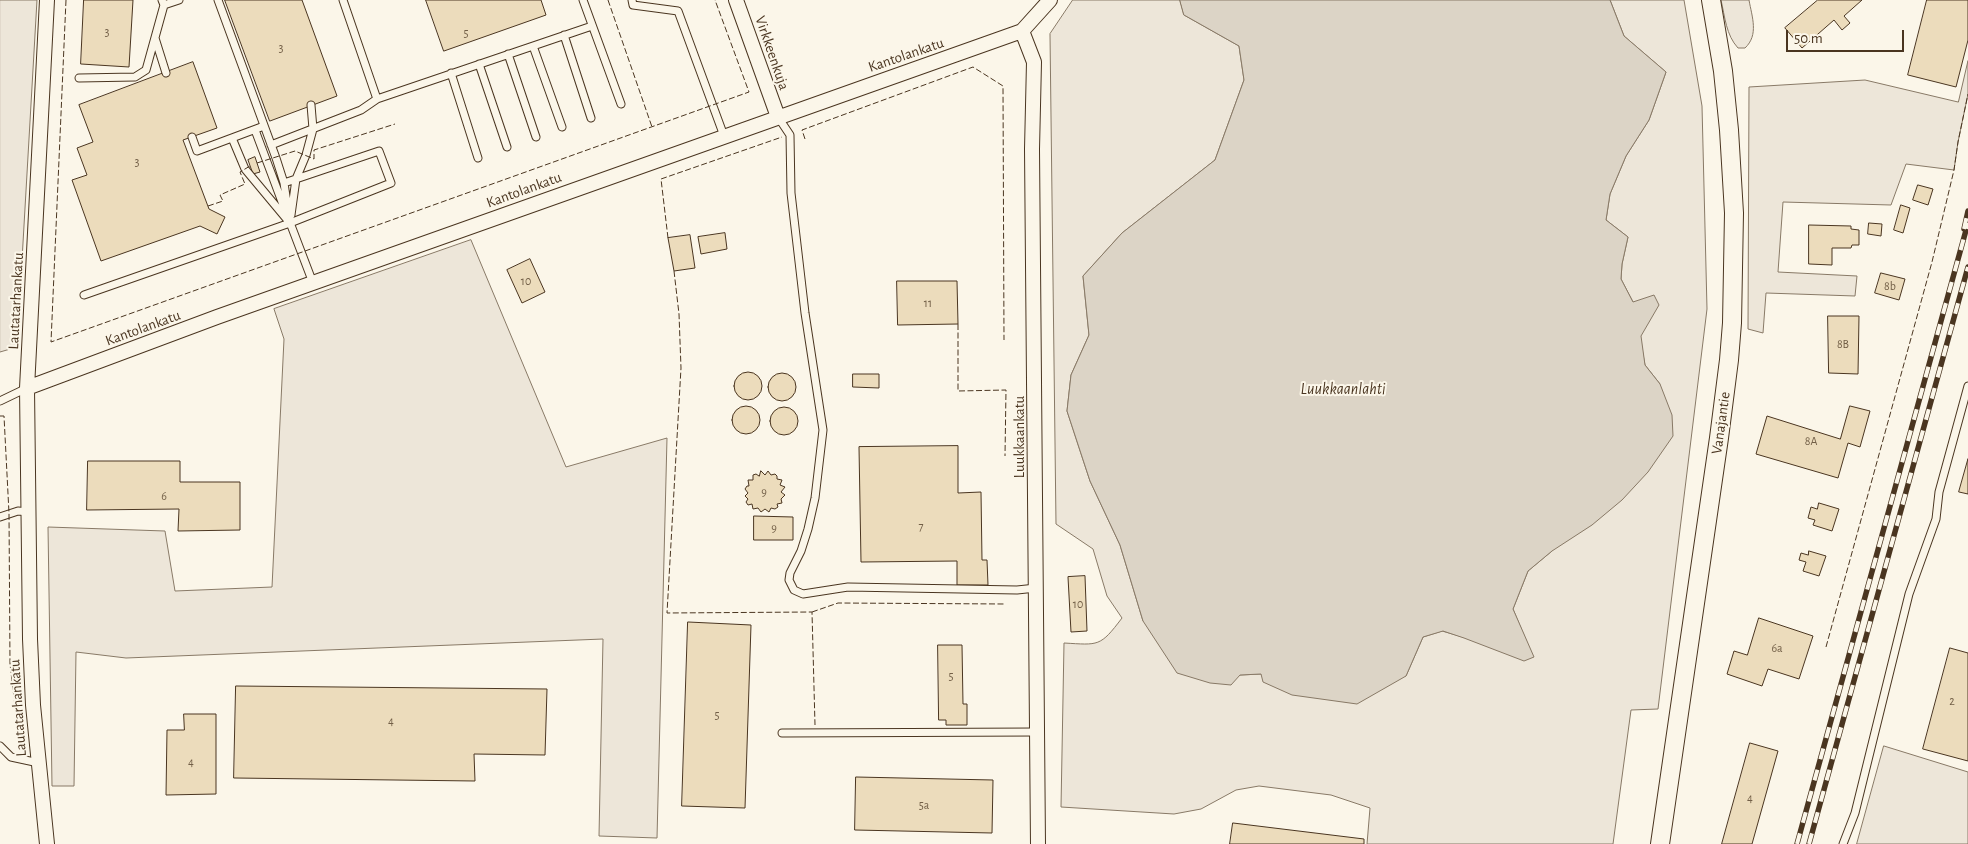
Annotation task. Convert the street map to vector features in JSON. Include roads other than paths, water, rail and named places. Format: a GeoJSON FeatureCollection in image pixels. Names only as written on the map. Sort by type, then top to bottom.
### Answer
{"type":"FeatureCollection","features":[{"type":"Feature","properties":{"kind":"street","name":"Lautatarhankatu"},"geometry":{"type":"LineString","coordinates":[[47,0],[27,388],[30,639],[47,844]]}},
{"type":"Feature","properties":{"kind":"street","name":"Virkkeenkuja"},"geometry":{"type":"LineString","coordinates":[[736,0],[778,117]]}},
{"type":"Feature","properties":{"kind":"street","name":"Kantolankatu"},"geometry":{"type":"LineString","coordinates":[[27,388],[313,283],[1022,31],[1050,0]]}},
{"type":"Feature","properties":{"kind":"street","name":"Vanajantie"},"geometry":{"type":"LineString","coordinates":[[1660,844],[1717,447],[1732,323],[1734,213],[1729,130],[1723,70],[1711,0]]}},
{"type":"Feature","properties":{"kind":"street","name":"Luukkaankatu"},"geometry":{"type":"LineString","coordinates":[[1022,31],[1034,62],[1032,149],[1038,844]]}},
{"type":"Feature","properties":{"kind":"lane"},"geometry":{"type":"LineString","coordinates":[[79,78],[135,77],[146,70],[163,2],[179,0]]}},
{"type":"Feature","properties":{"kind":"lane"},"geometry":{"type":"LineString","coordinates":[[218,0],[284,183],[290,223]]}},
{"type":"Feature","properties":{"kind":"lane"},"geometry":{"type":"LineString","coordinates":[[343,0],[377,99]]}},
{"type":"Feature","properties":{"kind":"lane"},"geometry":{"type":"LineString","coordinates":[[583,0],[621,104]]}},
{"type":"Feature","properties":{"kind":"lane"},"geometry":{"type":"LineString","coordinates":[[632,0],[633,5],[678,12],[724,136]]}},
{"type":"Feature","properties":{"kind":"lane"},"geometry":{"type":"LineString","coordinates":[[271,145],[361,110],[377,99],[592,26]]}},
{"type":"Feature","properties":{"kind":"lane"},"geometry":{"type":"LineString","coordinates":[[564,35],[591,118]]}},
{"type":"Feature","properties":{"kind":"lane"},"geometry":{"type":"LineString","coordinates":[[155,38],[166,73]]}},
{"type":"Feature","properties":{"kind":"lane"},"geometry":{"type":"LineString","coordinates":[[533,46],[562,127]]}},
{"type":"Feature","properties":{"kind":"lane"},"geometry":{"type":"LineString","coordinates":[[508,54],[536,137]]}},
{"type":"Feature","properties":{"kind":"lane"},"geometry":{"type":"LineString","coordinates":[[479,64],[507,146]]}},
{"type":"Feature","properties":{"kind":"lane"},"geometry":{"type":"LineString","coordinates":[[451,74],[478,158]]}},
{"type":"Feature","properties":{"kind":"lane"},"geometry":{"type":"LineString","coordinates":[[290,223],[296,179],[306,156],[313,129],[311,105]]}},
{"type":"Feature","properties":{"kind":"lane"},"geometry":{"type":"LineString","coordinates":[[778,117],[790,135],[791,193],[804,314],[823,430],[815,498],[810,521],[801,551],[790,573],[789,580],[794,590],[803,594],[848,587],[1017,590],[1037,588]]}},
{"type":"Feature","properties":{"kind":"lane"},"geometry":{"type":"LineString","coordinates":[[192,137],[197,151],[264,126]]}},
{"type":"Feature","properties":{"kind":"lane"},"geometry":{"type":"LineString","coordinates":[[255,130],[313,283]]}},
{"type":"Feature","properties":{"kind":"lane"},"geometry":{"type":"LineString","coordinates":[[232,138],[245,169],[290,223]]}},
{"type":"Feature","properties":{"kind":"lane"},"geometry":{"type":"LineString","coordinates":[[84,295],[290,223],[391,184],[379,151],[284,183]]}},
{"type":"Feature","properties":{"kind":"lane"},"geometry":{"type":"LineString","coordinates":[[1843,844],[1855,813],[1862,787],[1909,594],[1936,519],[1940,492],[1968,386]]}},
{"type":"Feature","properties":{"kind":"lane","name":"Kantolankatu"},"geometry":{"type":"LineString","coordinates":[[0,401],[27,388]]}},
{"type":"Feature","properties":{"kind":"lane"},"geometry":{"type":"LineString","coordinates":[[0,517],[18,511],[29,512]]}},
{"type":"Feature","properties":{"kind":"lane"},"geometry":{"type":"LineString","coordinates":[[782,733],[1038,732]]}},
{"type":"Feature","properties":{"kind":"lane"},"geometry":{"type":"LineString","coordinates":[[0,746],[11,757],[39,763]]}},
{"type":"Feature","properties":{"kind":"water","name":"Luukkaanlahti"},"geometry":{"type":"Polygon","coordinates":[[[1180,0],[1610,0],[1624,36],[1666,72],[1649,120],[1626,156],[1610,194],[1606,220],[1628,237],[1621,279],[1633,302],[1654,295],[1659,305],[1641,336],[1645,365],[1660,384],[1672,415],[1673,436],[1648,472],[1622,500],[1592,525],[1552,551],[1528,571],[1513,609],[1534,657],[1524,661],[1443,631],[1423,637],[1406,676],[1357,704],[1292,695],[1263,682],[1261,674],[1240,675],[1231,685],[1210,683],[1177,673],[1143,621],[1120,545],[1090,481],[1067,411],[1071,375],[1089,335],[1083,276],[1122,233],[1215,160],[1244,80],[1239,46],[1184,15],[1180,0]]]}},
{"type":"Feature","properties":{"kind":"railway"},"geometry":{"type":"LineString","coordinates":[[1964,229],[1968,211]]}},
{"type":"Feature","properties":{"kind":"railway"},"geometry":{"type":"LineString","coordinates":[[1797,844],[1968,223]]}},
{"type":"Feature","properties":{"kind":"railway"},"geometry":{"type":"LineString","coordinates":[[1809,844],[1968,267]]}}]}
